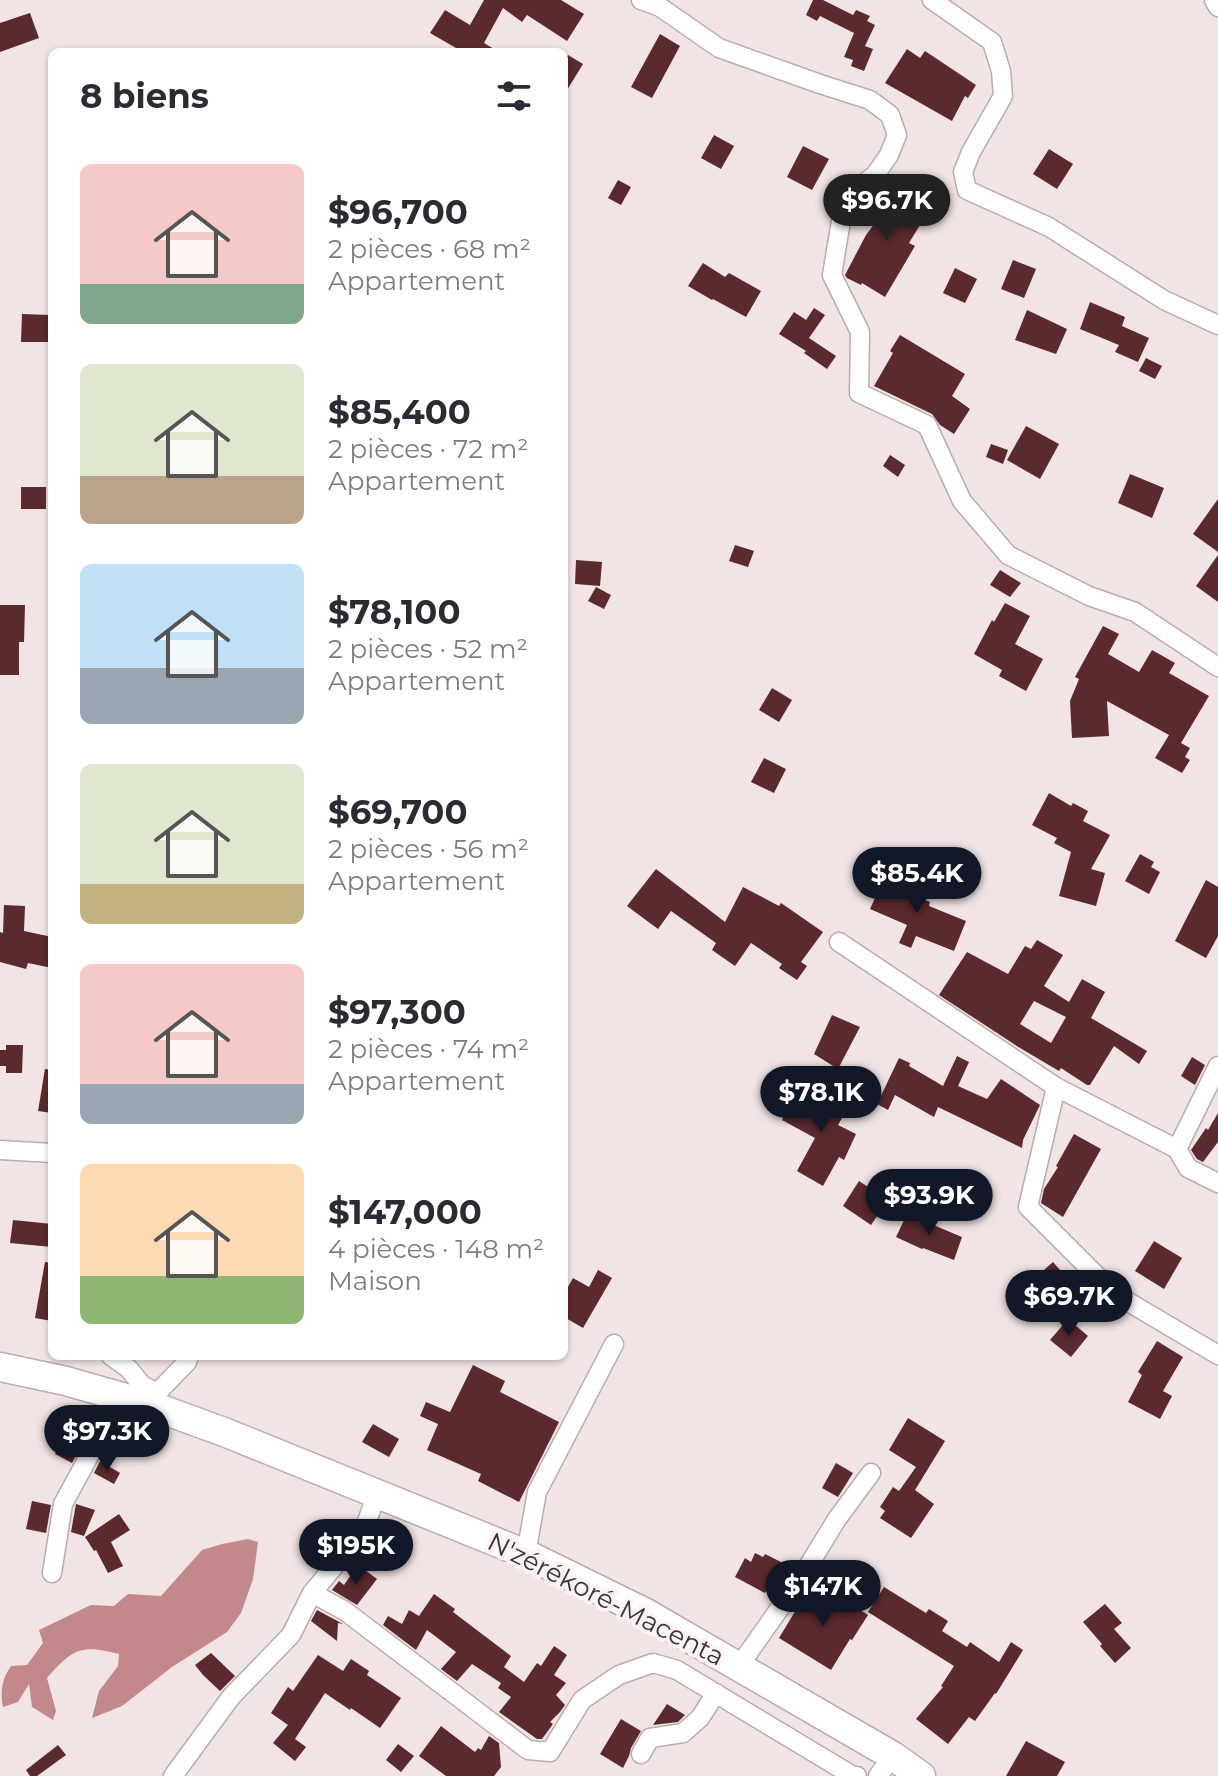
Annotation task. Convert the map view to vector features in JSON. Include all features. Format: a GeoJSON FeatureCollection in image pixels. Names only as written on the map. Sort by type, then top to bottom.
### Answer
{"type":"FeatureCollection","features":[{"type":"Feature","properties":{"kind":"highway","name":"N'zérékoré-Macenta"},"geometry":{"type":"LineString","coordinates":[[0,1367],[121,1397],[154,1399],[247,1443],[526,1554],[646,1613],[739,1666],[885,1766],[921,1776]]}},
{"type":"Feature","properties":{"kind":"street"},"geometry":{"type":"LineString","coordinates":[[932,0],[992,42],[1001,71],[1003,96],[963,172],[967,190],[1049,227],[1164,300],[1218,325]]}},
{"type":"Feature","properties":{"kind":"street"},"geometry":{"type":"LineString","coordinates":[[1214,0],[1218,7]]}},
{"type":"Feature","properties":{"kind":"street"},"geometry":{"type":"LineString","coordinates":[[644,1],[660,7],[719,48],[870,100],[890,115],[897,135],[889,155],[875,175],[850,194],[841,221],[832,275],[860,332],[859,393],[927,425],[962,501],[1008,555],[1089,596],[1135,612],[1218,667]]}},
{"type":"Feature","properties":{"kind":"street"},"geometry":{"type":"LineString","coordinates":[[839,942],[1056,1087],[1177,1149],[1188,1168],[1218,1183]]}},
{"type":"Feature","properties":{"kind":"street"},"geometry":{"type":"LineString","coordinates":[[1177,1149],[1218,1066]]}},
{"type":"Feature","properties":{"kind":"street"},"geometry":{"type":"LineString","coordinates":[[1056,1087],[1028,1207],[1115,1294],[1218,1355]]}},
{"type":"Feature","properties":{"kind":"street"},"geometry":{"type":"LineString","coordinates":[[0,1150],[48,1153]]}},
{"type":"Feature","properties":{"kind":"street"},"geometry":{"type":"LineString","coordinates":[[526,1554],[537,1492],[614,1344]]}},
{"type":"Feature","properties":{"kind":"street"},"geometry":{"type":"LineString","coordinates":[[117,1360],[129,1369],[154,1399],[188,1360]]}},
{"type":"Feature","properties":{"kind":"street"},"geometry":{"type":"LineString","coordinates":[[52,1573],[63,1504],[121,1397]]}},
{"type":"Feature","properties":{"kind":"street"},"geometry":{"type":"LineString","coordinates":[[739,1666],[871,1473]]}},
{"type":"Feature","properties":{"kind":"street"},"geometry":{"type":"LineString","coordinates":[[173,1776],[231,1697],[291,1635],[312,1593],[364,1530],[377,1493]]}},
{"type":"Feature","properties":{"kind":"street"},"geometry":{"type":"LineString","coordinates":[[312,1593],[345,1611],[528,1750],[550,1752],[582,1700],[619,1675],[653,1663],[677,1670],[857,1776]]}},
{"type":"Feature","properties":{"kind":"street"},"geometry":{"type":"LineString","coordinates":[[685,1675],[708,1648]]}},
{"type":"Feature","properties":{"kind":"street"},"geometry":{"type":"LineString","coordinates":[[641,1754],[650,1738],[683,1733],[700,1718],[716,1693]]}},
{"type":"Feature","properties":{"kind":"shaded area"},"geometry":{"type":"Polygon","coordinates":[[[248,1539],[258,1542],[253,1579],[241,1613],[227,1632],[172,1667],[122,1706],[92,1718],[99,1691],[118,1666],[119,1654],[95,1649],[71,1655],[47,1678],[56,1711],[53,1720],[32,1707],[29,1684],[18,1702],[3,1707],[2,1690],[6,1676],[11,1666],[27,1665],[43,1643],[39,1630],[91,1605],[114,1606],[128,1594],[161,1596],[202,1550],[248,1539]]]}},
{"type":"Feature","properties":{"kind":"building"},"geometry":{"type":"Polygon","coordinates":[[[484,0],[561,0],[584,14],[567,41],[527,15],[522,22],[503,8],[484,43],[492,48],[456,48],[430,33],[445,10],[470,25],[484,0]]]}},
{"type":"Feature","properties":{"kind":"building"},"geometry":{"type":"Polygon","coordinates":[[[813,0],[823,0],[853,15],[856,10],[870,16],[867,21],[875,25],[865,46],[873,49],[864,71],[851,66],[853,60],[844,57],[854,33],[820,16],[817,21],[806,15],[813,0]]]}},
{"type":"Feature","properties":{"kind":"building"},"geometry":{"type":"Polygon","coordinates":[[[30,13],[39,38],[0,52],[0,23],[30,13]]]}},
{"type":"Feature","properties":{"kind":"building"},"geometry":{"type":"Polygon","coordinates":[[[660,34],[680,46],[652,98],[631,87],[660,34]]]}},
{"type":"Feature","properties":{"kind":"building"},"geometry":{"type":"Polygon","coordinates":[[[907,49],[920,58],[925,51],[976,85],[968,98],[965,96],[952,121],[885,83],[907,49]]]}},
{"type":"Feature","properties":{"kind":"building"},"geometry":{"type":"Polygon","coordinates":[[[568,55],[583,64],[568,88],[568,55]]]}},
{"type":"Feature","properties":{"kind":"building"},"geometry":{"type":"Polygon","coordinates":[[[714,135],[734,146],[721,169],[701,158],[714,135]]]}},
{"type":"Feature","properties":{"kind":"building"},"geometry":{"type":"Polygon","coordinates":[[[803,146],[829,159],[812,190],[787,177],[803,146]]]}},
{"type":"Feature","properties":{"kind":"building"},"geometry":{"type":"Polygon","coordinates":[[[1049,149],[1073,164],[1057,189],[1033,174],[1049,149]]]}},
{"type":"Feature","properties":{"kind":"building"},"geometry":{"type":"Polygon","coordinates":[[[893,179],[905,185],[900,195],[928,212],[909,243],[915,246],[885,297],[845,275],[875,223],[871,221],[893,179]]]}},
{"type":"Feature","properties":{"kind":"building"},"geometry":{"type":"Polygon","coordinates":[[[618,180],[631,187],[621,205],[608,198],[618,180]]]}},
{"type":"Feature","properties":{"kind":"building"},"geometry":{"type":"Polygon","coordinates":[[[1013,260],[1036,269],[1024,298],[1001,289],[1013,260]]]}},
{"type":"Feature","properties":{"kind":"building"},"geometry":{"type":"Polygon","coordinates":[[[703,263],[725,277],[729,273],[761,291],[746,317],[688,286],[703,263]]]}},
{"type":"Feature","properties":{"kind":"building"},"geometry":{"type":"Polygon","coordinates":[[[955,268],[977,279],[965,303],[943,293],[955,268]]]}},
{"type":"Feature","properties":{"kind":"building"},"geometry":{"type":"Polygon","coordinates":[[[1090,302],[1125,317],[1122,326],[1149,338],[1138,362],[1115,352],[1119,345],[1080,329],[1090,302]]]}},
{"type":"Feature","properties":{"kind":"building"},"geometry":{"type":"Polygon","coordinates":[[[814,308],[825,315],[809,338],[836,356],[827,369],[779,334],[794,312],[806,320],[814,308]]]}},
{"type":"Feature","properties":{"kind":"building"},"geometry":{"type":"Polygon","coordinates":[[[1027,310],[1067,329],[1056,354],[1015,340],[1027,310]]]}},
{"type":"Feature","properties":{"kind":"building"},"geometry":{"type":"Polygon","coordinates":[[[22,314],[48,315],[48,342],[21,342],[22,314]]]}},
{"type":"Feature","properties":{"kind":"building"},"geometry":{"type":"Polygon","coordinates":[[[900,335],[965,374],[952,396],[970,409],[954,434],[940,425],[932,414],[874,386],[900,335]]]}},
{"type":"Feature","properties":{"kind":"building"},"geometry":{"type":"Polygon","coordinates":[[[1146,358],[1162,366],[1155,379],[1139,371],[1146,358]]]}},
{"type":"Feature","properties":{"kind":"building"},"geometry":{"type":"Polygon","coordinates":[[[1026,426],[1059,444],[1040,479],[1007,460],[1026,426]]]}},
{"type":"Feature","properties":{"kind":"building"},"geometry":{"type":"Polygon","coordinates":[[[991,444],[1008,450],[1003,464],[986,457],[991,444]]]}},
{"type":"Feature","properties":{"kind":"building"},"geometry":{"type":"Polygon","coordinates":[[[890,455],[905,465],[898,477],[883,466],[890,455]]]}},
{"type":"Feature","properties":{"kind":"building"},"geometry":{"type":"Polygon","coordinates":[[[1130,474],[1164,488],[1152,518],[1118,503],[1130,474]]]}},
{"type":"Feature","properties":{"kind":"building"},"geometry":{"type":"Polygon","coordinates":[[[21,487],[46,487],[46,509],[21,509],[21,487]]]}},
{"type":"Feature","properties":{"kind":"building"},"geometry":{"type":"Polygon","coordinates":[[[1218,499],[1218,552],[1193,534],[1218,499]]]}},
{"type":"Feature","properties":{"kind":"building"},"geometry":{"type":"Polygon","coordinates":[[[735,545],[754,551],[748,567],[729,561],[735,545]]]}},
{"type":"Feature","properties":{"kind":"building"},"geometry":{"type":"Polygon","coordinates":[[[1218,555],[1218,602],[1196,586],[1218,555]]]}},
{"type":"Feature","properties":{"kind":"building"},"geometry":{"type":"Polygon","coordinates":[[[576,560],[602,562],[600,586],[575,584],[576,560]]]}},
{"type":"Feature","properties":{"kind":"building"},"geometry":{"type":"Polygon","coordinates":[[[1000,570],[1021,583],[1010,597],[990,585],[1000,570]]]}},
{"type":"Feature","properties":{"kind":"building"},"geometry":{"type":"Polygon","coordinates":[[[596,587],[611,595],[604,609],[588,601],[596,587]]]}},
{"type":"Feature","properties":{"kind":"building"},"geometry":{"type":"Polygon","coordinates":[[[1005,603],[1030,616],[1015,644],[1043,659],[1026,691],[999,676],[1002,670],[974,654],[1005,603]]]}},
{"type":"Feature","properties":{"kind":"building"},"geometry":{"type":"Polygon","coordinates":[[[0,605],[25,605],[24,642],[19,642],[19,675],[0,675],[0,605]]]}},
{"type":"Feature","properties":{"kind":"building"},"geometry":{"type":"Polygon","coordinates":[[[1103,626],[1119,634],[1108,654],[1139,672],[1152,650],[1175,663],[1169,673],[1209,696],[1181,743],[1190,748],[1185,757],[1190,760],[1182,773],[1155,758],[1169,735],[1107,701],[1109,736],[1072,738],[1070,701],[1079,679],[1075,677],[1103,626]]]}},
{"type":"Feature","properties":{"kind":"building"},"geometry":{"type":"Polygon","coordinates":[[[772,688],[792,700],[779,722],[759,710],[772,688]]]}},
{"type":"Feature","properties":{"kind":"building"},"geometry":{"type":"Polygon","coordinates":[[[764,758],[786,769],[774,793],[751,782],[764,758]]]}},
{"type":"Feature","properties":{"kind":"building"},"geometry":{"type":"Polygon","coordinates":[[[1049,793],[1071,806],[1073,803],[1088,811],[1083,821],[1110,835],[1091,869],[1105,873],[1096,906],[1059,896],[1071,852],[1054,843],[1057,838],[1032,825],[1049,793]]]}},
{"type":"Feature","properties":{"kind":"building"},"geometry":{"type":"Polygon","coordinates":[[[1140,854],[1154,862],[1151,867],[1160,872],[1149,894],[1125,881],[1140,854]]]}},
{"type":"Feature","properties":{"kind":"building"},"geometry":{"type":"Polygon","coordinates":[[[656,869],[725,922],[743,887],[779,906],[781,903],[823,932],[801,962],[807,966],[797,980],[779,968],[782,964],[751,943],[735,966],[712,950],[716,943],[671,911],[658,929],[627,906],[656,869]]]}},
{"type":"Feature","properties":{"kind":"building"},"geometry":{"type":"Polygon","coordinates":[[[910,876],[923,880],[917,896],[930,902],[929,906],[966,921],[954,951],[916,936],[911,948],[899,943],[907,925],[870,909],[884,878],[906,887],[910,876]]]}},
{"type":"Feature","properties":{"kind":"building"},"geometry":{"type":"Polygon","coordinates":[[[1206,880],[1218,887],[1218,936],[1206,958],[1175,941],[1206,880]]]}},
{"type":"Feature","properties":{"kind":"building"},"geometry":{"type":"Polygon","coordinates":[[[4,905],[25,906],[24,931],[48,936],[48,967],[28,963],[26,969],[0,962],[0,932],[3,933],[4,905]]]}},
{"type":"Feature","properties":{"kind":"building"},"geometry":{"type":"Polygon","coordinates":[[[1037,940],[1063,955],[1044,986],[1069,1002],[1082,979],[1105,992],[1091,1018],[1147,1051],[1139,1064],[1114,1046],[1090,1085],[1087,1085],[1020,1048],[939,995],[967,952],[1008,974],[1025,946],[1031,949],[1037,940]],[[1034,1001],[1020,1024],[1051,1043],[1066,1017],[1034,1001]]]}},
{"type":"Feature","properties":{"kind":"building"},"geometry":{"type":"Polygon","coordinates":[[[832,1015],[860,1027],[838,1069],[814,1054],[832,1015]]]}},
{"type":"Feature","properties":{"kind":"building"},"geometry":{"type":"Polygon","coordinates":[[[6,1045],[23,1045],[22,1073],[6,1073],[6,1066],[0,1066],[0,1050],[6,1050],[6,1045]]]}},
{"type":"Feature","properties":{"kind":"building"},"geometry":{"type":"Polygon","coordinates":[[[957,1056],[969,1062],[958,1086],[987,1099],[1001,1079],[1040,1105],[1022,1148],[938,1107],[934,1117],[895,1095],[888,1110],[877,1104],[899,1058],[943,1086],[957,1056]]]}},
{"type":"Feature","properties":{"kind":"building"},"geometry":{"type":"Polygon","coordinates":[[[1192,1057],[1205,1065],[1195,1085],[1181,1076],[1192,1057]]]}},
{"type":"Feature","properties":{"kind":"building"},"geometry":{"type":"Polygon","coordinates":[[[45,1069],[48,1069],[48,1112],[38,1111],[45,1069]]]}},
{"type":"Feature","properties":{"kind":"building"},"geometry":{"type":"Polygon","coordinates":[[[822,1091],[849,1106],[838,1125],[856,1134],[844,1160],[839,1157],[823,1186],[797,1171],[815,1138],[782,1120],[796,1094],[814,1104],[822,1091]]]}},
{"type":"Feature","properties":{"kind":"building"},"geometry":{"type":"Polygon","coordinates":[[[1218,1113],[1218,1142],[1203,1162],[1191,1150],[1218,1113]]]}},
{"type":"Feature","properties":{"kind":"building"},"geometry":{"type":"Polygon","coordinates":[[[1074,1134],[1101,1149],[1063,1217],[1041,1203],[1044,1189],[1074,1134]]]}},
{"type":"Feature","properties":{"kind":"building"},"geometry":{"type":"Polygon","coordinates":[[[859,1181],[888,1200],[871,1225],[843,1206],[859,1181]]]}},
{"type":"Feature","properties":{"kind":"building"},"geometry":{"type":"Polygon","coordinates":[[[907,1214],[962,1237],[954,1260],[896,1237],[907,1214]]]}},
{"type":"Feature","properties":{"kind":"building"},"geometry":{"type":"Polygon","coordinates":[[[13,1220],[48,1224],[48,1247],[10,1243],[13,1220]]]}},
{"type":"Feature","properties":{"kind":"building"},"geometry":{"type":"Polygon","coordinates":[[[1154,1241],[1182,1258],[1164,1289],[1135,1271],[1154,1241]]]}},
{"type":"Feature","properties":{"kind":"building"},"geometry":{"type":"Polygon","coordinates":[[[45,1262],[48,1262],[48,1320],[35,1318],[45,1262]]]}},
{"type":"Feature","properties":{"kind":"building"},"geometry":{"type":"Polygon","coordinates":[[[1053,1262],[1068,1279],[1042,1302],[1027,1285],[1053,1262]]]}},
{"type":"Feature","properties":{"kind":"building"},"geometry":{"type":"Polygon","coordinates":[[[598,1270],[612,1278],[583,1328],[568,1319],[568,1287],[573,1278],[589,1287],[598,1270]]]}},
{"type":"Feature","properties":{"kind":"building"},"geometry":{"type":"Polygon","coordinates":[[[1068,1319],[1088,1336],[1071,1357],[1050,1340],[1068,1319]]]}},
{"type":"Feature","properties":{"kind":"building"},"geometry":{"type":"Polygon","coordinates":[[[1157,1341],[1183,1357],[1163,1391],[1172,1396],[1160,1419],[1128,1402],[1142,1375],[1138,1372],[1157,1341]]]}},
{"type":"Feature","properties":{"kind":"building"},"geometry":{"type":"Polygon","coordinates":[[[473,1365],[505,1381],[500,1392],[559,1422],[519,1502],[478,1481],[481,1474],[427,1450],[438,1424],[420,1416],[426,1402],[450,1412],[473,1365]]]}},
{"type":"Feature","properties":{"kind":"building"},"geometry":{"type":"Polygon","coordinates":[[[908,1418],[945,1441],[915,1490],[934,1504],[911,1538],[880,1518],[885,1511],[880,1507],[893,1487],[899,1491],[916,1467],[889,1450],[908,1418]]]}},
{"type":"Feature","properties":{"kind":"building"},"geometry":{"type":"Polygon","coordinates":[[[373,1424],[399,1439],[389,1457],[362,1442],[373,1424]]]}},
{"type":"Feature","properties":{"kind":"building"},"geometry":{"type":"Polygon","coordinates":[[[62,1441],[79,1450],[72,1463],[55,1454],[62,1441]]]}},
{"type":"Feature","properties":{"kind":"building"},"geometry":{"type":"Polygon","coordinates":[[[100,1461],[120,1473],[114,1484],[94,1473],[100,1461]]]}},
{"type":"Feature","properties":{"kind":"building"},"geometry":{"type":"Polygon","coordinates":[[[836,1463],[853,1473],[838,1497],[822,1488],[836,1463]]]}},
{"type":"Feature","properties":{"kind":"building"},"geometry":{"type":"Polygon","coordinates":[[[32,1501],[51,1505],[46,1533],[26,1529],[32,1501]]]}},
{"type":"Feature","properties":{"kind":"building"},"geometry":{"type":"Polygon","coordinates":[[[76,1504],[95,1510],[84,1536],[71,1532],[76,1504]]]}},
{"type":"Feature","properties":{"kind":"building"},"geometry":{"type":"Polygon","coordinates":[[[119,1514],[130,1530],[111,1542],[123,1566],[108,1573],[85,1537],[119,1514]]]}},
{"type":"Feature","properties":{"kind":"building"},"geometry":{"type":"Polygon","coordinates":[[[755,1553],[781,1562],[765,1593],[735,1577],[745,1558],[751,1562],[755,1553]]]}},
{"type":"Feature","properties":{"kind":"building"},"geometry":{"type":"Polygon","coordinates":[[[365,1570],[377,1579],[357,1605],[332,1590],[339,1581],[344,1585],[353,1572],[359,1577],[365,1570]]]}},
{"type":"Feature","properties":{"kind":"building"},"geometry":{"type":"Polygon","coordinates":[[[884,1587],[926,1613],[929,1609],[948,1621],[942,1631],[967,1647],[970,1642],[999,1662],[1011,1642],[1023,1650],[975,1721],[969,1717],[948,1744],[916,1719],[943,1687],[954,1666],[868,1612],[884,1587]]]}},
{"type":"Feature","properties":{"kind":"building"},"geometry":{"type":"Polygon","coordinates":[[[808,1590],[836,1606],[841,1598],[868,1615],[831,1670],[779,1638],[808,1590]]]}},
{"type":"Feature","properties":{"kind":"building"},"geometry":{"type":"Polygon","coordinates":[[[434,1594],[511,1656],[504,1667],[524,1682],[537,1663],[541,1666],[554,1646],[567,1655],[554,1675],[566,1683],[556,1695],[565,1705],[550,1722],[553,1724],[542,1739],[537,1739],[499,1712],[511,1697],[498,1688],[501,1683],[472,1664],[457,1681],[441,1669],[456,1652],[427,1630],[416,1650],[383,1625],[388,1616],[402,1624],[409,1610],[419,1616],[434,1594]]]}},
{"type":"Feature","properties":{"kind":"building"},"geometry":{"type":"Polygon","coordinates":[[[1105,1604],[1122,1623],[1114,1629],[1131,1648],[1115,1663],[1083,1622],[1105,1604]]]}},
{"type":"Feature","properties":{"kind":"building"},"geometry":{"type":"Polygon","coordinates":[[[317,1610],[343,1624],[338,1623],[337,1641],[311,1621],[317,1610]]]}},
{"type":"Feature","properties":{"kind":"building"},"geometry":{"type":"Polygon","coordinates":[[[211,1653],[235,1676],[220,1691],[195,1665],[211,1653]]]}},
{"type":"Feature","properties":{"kind":"building"},"geometry":{"type":"Polygon","coordinates":[[[318,1655],[343,1671],[351,1659],[369,1671],[367,1675],[401,1698],[380,1728],[325,1693],[295,1739],[306,1747],[295,1761],[273,1743],[288,1725],[271,1713],[288,1687],[293,1691],[318,1655]]]}},
{"type":"Feature","properties":{"kind":"building"},"geometry":{"type":"Polygon","coordinates":[[[667,1704],[685,1715],[678,1722],[653,1725],[667,1704]]]}},
{"type":"Feature","properties":{"kind":"building"},"geometry":{"type":"Polygon","coordinates":[[[621,1719],[641,1731],[623,1768],[600,1754],[621,1719]]]}},
{"type":"Feature","properties":{"kind":"building"},"geometry":{"type":"Polygon","coordinates":[[[441,1726],[475,1752],[478,1748],[481,1750],[489,1736],[499,1743],[501,1767],[494,1776],[446,1776],[419,1756],[441,1726]]]}},
{"type":"Feature","properties":{"kind":"building"},"geometry":{"type":"Polygon","coordinates":[[[1026,1741],[1065,1762],[1057,1776],[1006,1776],[1026,1741]]]}},
{"type":"Feature","properties":{"kind":"building"},"geometry":{"type":"Polygon","coordinates":[[[398,1744],[414,1756],[401,1772],[386,1760],[398,1744]]]}},
{"type":"Feature","properties":{"kind":"building"},"geometry":{"type":"Polygon","coordinates":[[[58,1745],[66,1755],[37,1776],[30,1776],[26,1770],[58,1745]]]}}]}
